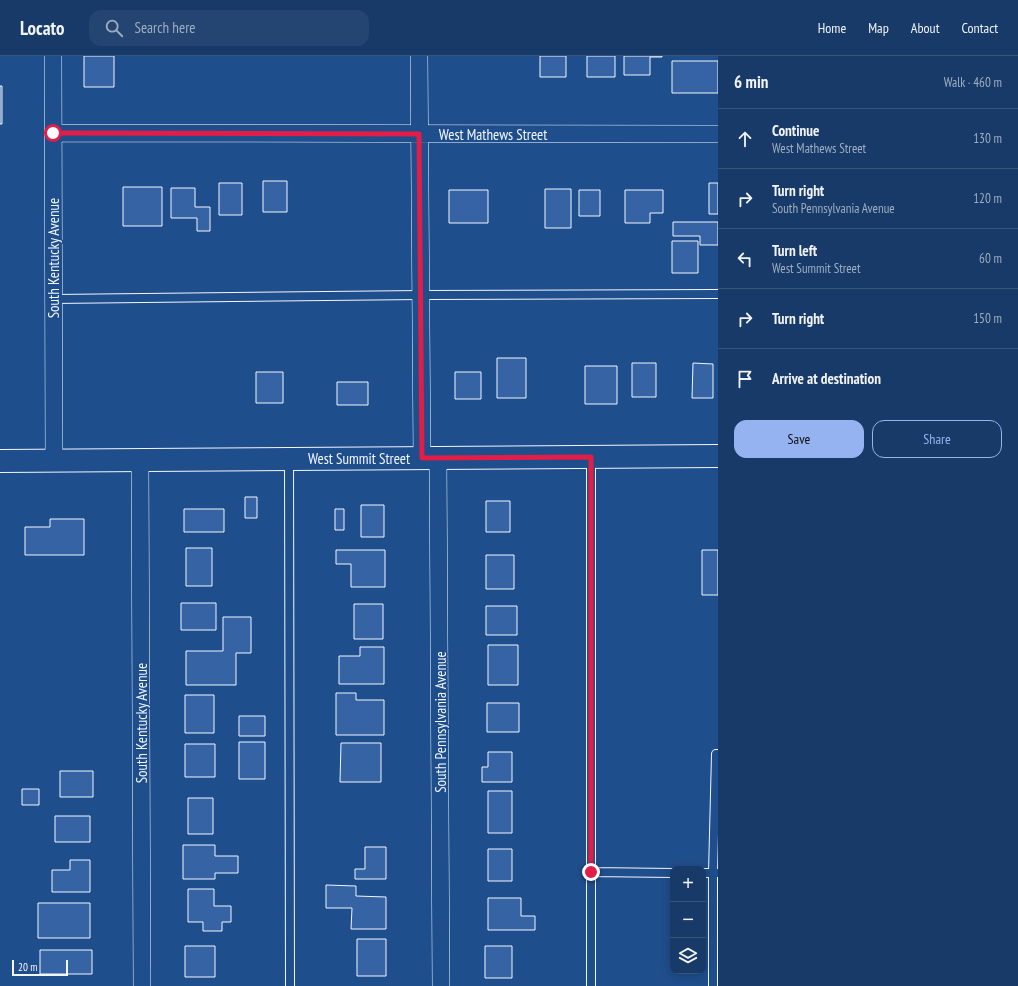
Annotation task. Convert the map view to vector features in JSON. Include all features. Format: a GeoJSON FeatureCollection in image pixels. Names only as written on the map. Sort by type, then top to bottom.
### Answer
{"type":"FeatureCollection","features":[{"type":"Feature","properties":{"kind":"street","name":"South Kentucky Avenue"},"geometry":{"type":"LineString","coordinates":[[53,56],[54,460]]}},
{"type":"Feature","properties":{"kind":"street","name":"South Pennsylvania Avenue"},"geometry":{"type":"LineString","coordinates":[[419,56],[421,295],[430,457],[441,986]]}},
{"type":"Feature","properties":{"kind":"street","name":"West Mathews Street"},"geometry":{"type":"LineString","coordinates":[[53,133],[718,134]]}},
{"type":"Feature","properties":{"kind":"street","name":"West Summit Street"},"geometry":{"type":"LineString","coordinates":[[0,461],[718,456]]}},
{"type":"Feature","properties":{"kind":"street","name":"South Kentucky Avenue"},"geometry":{"type":"LineString","coordinates":[[140,460],[142,986]]}},
{"type":"Feature","properties":{"kind":"lane"},"geometry":{"type":"LineString","coordinates":[[53,299],[421,295],[718,294]]}},
{"type":"Feature","properties":{"kind":"lane"},"geometry":{"type":"LineString","coordinates":[[591,457],[591,986]]}},
{"type":"Feature","properties":{"kind":"lane"},"geometry":{"type":"LineString","coordinates":[[288,458],[290,986]]}},
{"type":"Feature","properties":{"kind":"lane"},"geometry":{"type":"LineString","coordinates":[[713,986],[716,873],[716,754],[718,754]]}},
{"type":"Feature","properties":{"kind":"lane"},"geometry":{"type":"LineString","coordinates":[[591,872],[670,873]]}},
{"type":"Feature","properties":{"kind":"building"},"geometry":{"type":"Polygon","coordinates":[[[84,56],[114,56],[114,87],[84,87],[84,56]]]}},
{"type":"Feature","properties":{"kind":"building"},"geometry":{"type":"Polygon","coordinates":[[[540,56],[566,56],[566,77],[540,77],[540,56]]]}},
{"type":"Feature","properties":{"kind":"building"},"geometry":{"type":"Polygon","coordinates":[[[587,56],[615,56],[615,77],[587,77],[587,56]]]}},
{"type":"Feature","properties":{"kind":"building"},"geometry":{"type":"Polygon","coordinates":[[[624,56],[662,57],[650,57],[650,75],[624,75],[624,56]]]}},
{"type":"Feature","properties":{"kind":"building"},"geometry":{"type":"Polygon","coordinates":[[[672,61],[718,61],[718,93],[672,93],[672,61]]]}},
{"type":"Feature","properties":{"kind":"building"},"geometry":{"type":"Polygon","coordinates":[[[0,86],[2,86],[2,124],[0,124],[0,86]]]}},
{"type":"Feature","properties":{"kind":"building"},"geometry":{"type":"Polygon","coordinates":[[[263,181],[287,181],[287,212],[263,212],[263,181]]]}},
{"type":"Feature","properties":{"kind":"building"},"geometry":{"type":"Polygon","coordinates":[[[219,183],[242,183],[242,215],[219,215],[219,183]]]}},
{"type":"Feature","properties":{"kind":"building"},"geometry":{"type":"Polygon","coordinates":[[[709,183],[718,183],[718,214],[709,214],[709,183]]]}},
{"type":"Feature","properties":{"kind":"building"},"geometry":{"type":"Polygon","coordinates":[[[123,187],[162,187],[162,226],[123,226],[123,187]]]}},
{"type":"Feature","properties":{"kind":"building"},"geometry":{"type":"Polygon","coordinates":[[[171,188],[195,188],[195,207],[210,207],[210,231],[197,231],[197,218],[171,218],[171,188]]]}},
{"type":"Feature","properties":{"kind":"building"},"geometry":{"type":"Polygon","coordinates":[[[545,189],[571,189],[571,228],[545,228],[545,189]]]}},
{"type":"Feature","properties":{"kind":"building"},"geometry":{"type":"Polygon","coordinates":[[[449,190],[488,190],[488,223],[449,223],[449,190]]]}},
{"type":"Feature","properties":{"kind":"building"},"geometry":{"type":"Polygon","coordinates":[[[579,190],[600,190],[600,216],[579,216],[579,190]]]}},
{"type":"Feature","properties":{"kind":"building"},"geometry":{"type":"Polygon","coordinates":[[[625,190],[663,190],[663,213],[650,213],[650,223],[625,223],[625,190]]]}},
{"type":"Feature","properties":{"kind":"building"},"geometry":{"type":"Polygon","coordinates":[[[673,222],[718,222],[718,245],[700,245],[700,236],[673,236],[673,222]]]}},
{"type":"Feature","properties":{"kind":"building"},"geometry":{"type":"Polygon","coordinates":[[[672,241],[698,241],[698,273],[672,273],[672,241]]]}},
{"type":"Feature","properties":{"kind":"building"},"geometry":{"type":"Polygon","coordinates":[[[497,358],[526,358],[526,398],[497,398],[497,358]]]}},
{"type":"Feature","properties":{"kind":"building"},"geometry":{"type":"Polygon","coordinates":[[[632,363],[656,363],[656,397],[632,397],[632,363]]]}},
{"type":"Feature","properties":{"kind":"building"},"geometry":{"type":"Polygon","coordinates":[[[693,363],[713,364],[713,398],[692,398],[693,363]]]}},
{"type":"Feature","properties":{"kind":"building"},"geometry":{"type":"Polygon","coordinates":[[[585,366],[617,366],[617,404],[585,404],[585,366]]]}},
{"type":"Feature","properties":{"kind":"building"},"geometry":{"type":"Polygon","coordinates":[[[256,372],[283,372],[283,403],[256,403],[256,372]]]}},
{"type":"Feature","properties":{"kind":"building"},"geometry":{"type":"Polygon","coordinates":[[[455,372],[481,372],[481,399],[455,399],[455,372]]]}},
{"type":"Feature","properties":{"kind":"building"},"geometry":{"type":"Polygon","coordinates":[[[337,382],[368,382],[368,405],[337,405],[337,382]]]}},
{"type":"Feature","properties":{"kind":"building"},"geometry":{"type":"Polygon","coordinates":[[[245,497],[257,497],[257,518],[245,518],[245,497]]]}},
{"type":"Feature","properties":{"kind":"building"},"geometry":{"type":"Polygon","coordinates":[[[486,501],[510,501],[510,532],[486,532],[486,501]]]}},
{"type":"Feature","properties":{"kind":"building"},"geometry":{"type":"Polygon","coordinates":[[[361,505],[384,505],[384,537],[361,537],[361,505]]]}},
{"type":"Feature","properties":{"kind":"building"},"geometry":{"type":"Polygon","coordinates":[[[184,509],[224,509],[224,532],[184,532],[184,509]]]}},
{"type":"Feature","properties":{"kind":"building"},"geometry":{"type":"Polygon","coordinates":[[[335,509],[344,509],[344,530],[335,530],[335,509]]]}},
{"type":"Feature","properties":{"kind":"building"},"geometry":{"type":"Polygon","coordinates":[[[50,519],[84,519],[84,555],[25,555],[25,527],[50,527],[50,519]]]}},
{"type":"Feature","properties":{"kind":"building"},"geometry":{"type":"Polygon","coordinates":[[[186,548],[212,548],[212,586],[186,586],[186,548]]]}},
{"type":"Feature","properties":{"kind":"building"},"geometry":{"type":"Polygon","coordinates":[[[336,550],[385,550],[385,587],[351,587],[351,564],[336,564],[336,550]]]}},
{"type":"Feature","properties":{"kind":"building"},"geometry":{"type":"Polygon","coordinates":[[[702,550],[718,550],[718,595],[702,595],[702,550]]]}},
{"type":"Feature","properties":{"kind":"building"},"geometry":{"type":"Polygon","coordinates":[[[486,555],[514,555],[514,589],[486,589],[486,555]]]}},
{"type":"Feature","properties":{"kind":"building"},"geometry":{"type":"Polygon","coordinates":[[[181,603],[216,603],[216,630],[181,630],[181,603]]]}},
{"type":"Feature","properties":{"kind":"building"},"geometry":{"type":"Polygon","coordinates":[[[354,604],[383,604],[383,639],[354,639],[354,604]]]}},
{"type":"Feature","properties":{"kind":"building"},"geometry":{"type":"Polygon","coordinates":[[[486,606],[517,606],[517,635],[486,635],[486,606]]]}},
{"type":"Feature","properties":{"kind":"building"},"geometry":{"type":"Polygon","coordinates":[[[223,617],[251,617],[251,653],[236,653],[236,685],[186,685],[186,651],[223,651],[223,617]]]}},
{"type":"Feature","properties":{"kind":"building"},"geometry":{"type":"Polygon","coordinates":[[[488,645],[518,645],[518,685],[488,685],[488,645]]]}},
{"type":"Feature","properties":{"kind":"building"},"geometry":{"type":"Polygon","coordinates":[[[360,647],[384,647],[384,684],[339,684],[339,656],[360,656],[360,647]]]}},
{"type":"Feature","properties":{"kind":"building"},"geometry":{"type":"Polygon","coordinates":[[[336,693],[356,693],[356,700],[384,700],[384,735],[336,735],[336,693]]]}},
{"type":"Feature","properties":{"kind":"building"},"geometry":{"type":"Polygon","coordinates":[[[185,695],[214,695],[214,733],[185,733],[185,695]]]}},
{"type":"Feature","properties":{"kind":"building"},"geometry":{"type":"Polygon","coordinates":[[[487,703],[519,703],[519,732],[487,732],[487,703]]]}},
{"type":"Feature","properties":{"kind":"building"},"geometry":{"type":"Polygon","coordinates":[[[239,716],[265,716],[265,736],[239,736],[239,716]]]}},
{"type":"Feature","properties":{"kind":"building"},"geometry":{"type":"Polygon","coordinates":[[[239,742],[265,742],[265,779],[239,779],[239,742]]]}},
{"type":"Feature","properties":{"kind":"building"},"geometry":{"type":"Polygon","coordinates":[[[341,743],[381,743],[381,782],[340,782],[341,743]]]}},
{"type":"Feature","properties":{"kind":"building"},"geometry":{"type":"Polygon","coordinates":[[[185,744],[215,744],[215,777],[185,777],[185,744]]]}},
{"type":"Feature","properties":{"kind":"building"},"geometry":{"type":"Polygon","coordinates":[[[488,752],[512,752],[512,782],[482,782],[482,767],[488,767],[488,752]]]}},
{"type":"Feature","properties":{"kind":"building"},"geometry":{"type":"Polygon","coordinates":[[[60,771],[93,771],[93,797],[60,797],[60,771]]]}},
{"type":"Feature","properties":{"kind":"building"},"geometry":{"type":"Polygon","coordinates":[[[22,789],[39,789],[39,805],[22,805],[22,789]]]}},
{"type":"Feature","properties":{"kind":"building"},"geometry":{"type":"Polygon","coordinates":[[[488,791],[512,791],[512,833],[488,833],[488,791]]]}},
{"type":"Feature","properties":{"kind":"building"},"geometry":{"type":"Polygon","coordinates":[[[188,798],[213,798],[213,834],[188,834],[188,798]]]}},
{"type":"Feature","properties":{"kind":"building"},"geometry":{"type":"Polygon","coordinates":[[[55,816],[90,816],[90,842],[55,842],[55,816]]]}},
{"type":"Feature","properties":{"kind":"building"},"geometry":{"type":"Polygon","coordinates":[[[183,845],[215,845],[215,856],[238,856],[238,873],[215,873],[215,879],[183,879],[183,845]]]}},
{"type":"Feature","properties":{"kind":"building"},"geometry":{"type":"Polygon","coordinates":[[[365,847],[386,847],[386,879],[355,879],[355,869],[365,869],[365,847]]]}},
{"type":"Feature","properties":{"kind":"building"},"geometry":{"type":"Polygon","coordinates":[[[488,849],[512,849],[512,881],[488,881],[488,849]]]}},
{"type":"Feature","properties":{"kind":"building"},"geometry":{"type":"Polygon","coordinates":[[[70,860],[90,860],[90,892],[52,892],[52,870],[70,870],[70,860]]]}},
{"type":"Feature","properties":{"kind":"building"},"geometry":{"type":"Polygon","coordinates":[[[326,885],[356,886],[356,896],[386,897],[386,929],[351,929],[352,908],[326,908],[326,885]]]}},
{"type":"Feature","properties":{"kind":"building"},"geometry":{"type":"Polygon","coordinates":[[[188,889],[214,889],[214,906],[231,906],[231,922],[222,922],[222,931],[203,931],[203,922],[188,922],[188,889]]]}},
{"type":"Feature","properties":{"kind":"building"},"geometry":{"type":"Polygon","coordinates":[[[488,898],[521,898],[521,916],[535,916],[535,930],[488,930],[488,898]]]}},
{"type":"Feature","properties":{"kind":"building"},"geometry":{"type":"Polygon","coordinates":[[[38,903],[90,903],[90,938],[38,938],[38,903]]]}},
{"type":"Feature","properties":{"kind":"building"},"geometry":{"type":"Polygon","coordinates":[[[357,939],[386,939],[386,976],[357,976],[357,939]]]}},
{"type":"Feature","properties":{"kind":"building"},"geometry":{"type":"Polygon","coordinates":[[[185,946],[215,946],[215,977],[185,977],[185,946]]]}},
{"type":"Feature","properties":{"kind":"building"},"geometry":{"type":"Polygon","coordinates":[[[485,946],[512,946],[512,978],[485,978],[485,946]]]}},
{"type":"Feature","properties":{"kind":"building"},"geometry":{"type":"Polygon","coordinates":[[[40,950],[92,950],[92,974],[40,974],[40,950]]]}},
{"type":"Feature","properties":{"kind":"route"},"geometry":{"type":"LineString","coordinates":[[53,133],[419,134],[422,458],[591,457],[591,872]]}}]}
